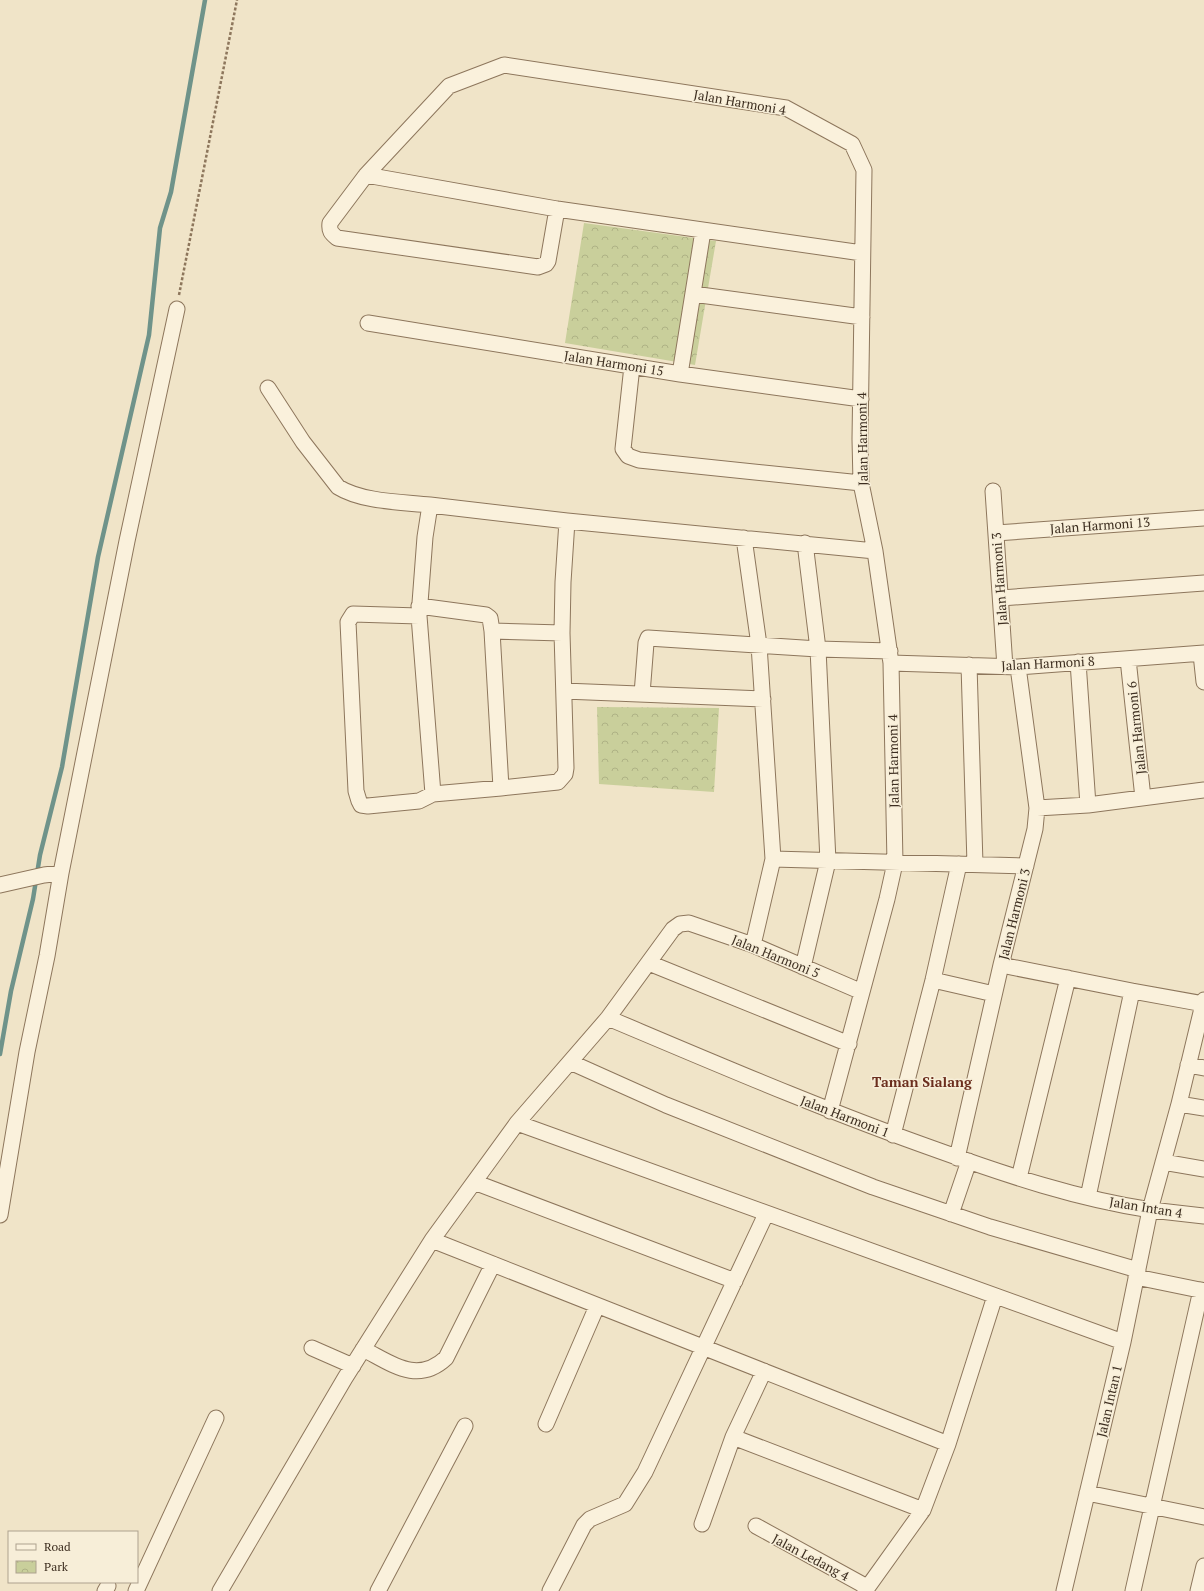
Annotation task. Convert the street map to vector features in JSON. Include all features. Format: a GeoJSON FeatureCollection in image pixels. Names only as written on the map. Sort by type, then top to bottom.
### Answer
{"type":"FeatureCollection","features":[{"type":"Feature","properties":{"kind":"street","name":"Jalan Harmoni 4"},"geometry":{"type":"LineString","coordinates":[[366,175],[448,86],[504,65],[786,108],[852,144],[864,170],[860,439],[861,483],[875,551],[890,657],[895,863],[887,899],[830,1111]]}},
{"type":"Feature","properties":{"kind":"street"},"geometry":{"type":"LineString","coordinates":[[557,209],[548,261],[546,264],[538,267],[337,238],[331,233],[329,228],[330,223],[366,175],[557,209],[862,253]]}},
{"type":"Feature","properties":{"kind":"street"},"geometry":{"type":"LineString","coordinates":[[680,374],[703,231]]}},
{"type":"Feature","properties":{"kind":"street"},"geometry":{"type":"LineString","coordinates":[[693,294],[862,317]]}},
{"type":"Feature","properties":{"kind":"street"},"geometry":{"type":"LineString","coordinates":[[0,1215],[27,1052],[47,956],[61,873],[126,548],[177,309]]}},
{"type":"Feature","properties":{"kind":"street","name":"Jalan Harmoni 15"},"geometry":{"type":"LineString","coordinates":[[368,323],[680,374],[861,398]]}},
{"type":"Feature","properties":{"kind":"street"},"geometry":{"type":"LineString","coordinates":[[632,366],[623,449],[628,456],[639,460],[861,483]]}},
{"type":"Feature","properties":{"kind":"street"},"geometry":{"type":"LineString","coordinates":[[268,388],[303,442],[338,487],[344,491],[373,499],[567,521],[875,551]]}},
{"type":"Feature","properties":{"kind":"street","name":"Jalan Harmoni 3"},"geometry":{"type":"LineString","coordinates":[[951,1214],[963,1160],[994,994],[1035,829],[1037,808],[1011,667],[1001,598],[993,491]]}},
{"type":"Feature","properties":{"kind":"street"},"geometry":{"type":"LineString","coordinates":[[430,505],[419,611],[433,794]]}},
{"type":"Feature","properties":{"kind":"street","name":"Jalan Harmoni 13"},"geometry":{"type":"LineString","coordinates":[[996,533],[1204,518]]}},
{"type":"Feature","properties":{"kind":"street"},"geometry":{"type":"LineString","coordinates":[[501,788],[490,618],[486,615],[419,611],[353,614],[348,622],[356,791],[361,805],[368,806],[419,801],[433,794],[552,784],[558,782],[565,774],[566,768],[562,633],[563,582],[567,521]]}},
{"type":"Feature","properties":{"kind":"street"},"geometry":{"type":"LineString","coordinates":[[744,538],[759,645],[764,699],[773,859],[753,945]]}},
{"type":"Feature","properties":{"kind":"street"},"geometry":{"type":"LineString","coordinates":[[803,967],[828,861],[818,649],[805,544]]}},
{"type":"Feature","properties":{"kind":"street"},"geometry":{"type":"LineString","coordinates":[[1001,598],[1204,583]]}},
{"type":"Feature","properties":{"kind":"street"},"geometry":{"type":"LineString","coordinates":[[492,631],[562,633]]}},
{"type":"Feature","properties":{"kind":"street","name":"Jalan Harmoni 8"},"geometry":{"type":"LineString","coordinates":[[642,694],[646,643],[648,638],[818,649],[970,666],[1011,667],[1202,653]]}},
{"type":"Feature","properties":{"kind":"street"},"geometry":{"type":"LineString","coordinates":[[1202,653],[1204,682]]}},
{"type":"Feature","properties":{"kind":"street","name":"Jalan Harmoni 6"},"geometry":{"type":"LineString","coordinates":[[1128,659],[1143,798]]}},
{"type":"Feature","properties":{"kind":"street"},"geometry":{"type":"LineString","coordinates":[[1078,662],[1088,805]]}},
{"type":"Feature","properties":{"kind":"street"},"geometry":{"type":"LineString","coordinates":[[970,666],[975,864]]}},
{"type":"Feature","properties":{"kind":"street"},"geometry":{"type":"LineString","coordinates":[[564,691],[764,699]]}},
{"type":"Feature","properties":{"kind":"street"},"geometry":{"type":"LineString","coordinates":[[1037,808],[1088,805],[1204,790]]}},
{"type":"Feature","properties":{"kind":"street"},"geometry":{"type":"LineString","coordinates":[[773,859],[1026,866]]}},
{"type":"Feature","properties":{"kind":"street"},"geometry":{"type":"LineString","coordinates":[[893,1135],[933,980],[959,864]]}},
{"type":"Feature","properties":{"kind":"street"},"geometry":{"type":"LineString","coordinates":[[0,885],[22,879],[61,873]]}},
{"type":"Feature","properties":{"kind":"street","name":"Jalan Harmoni 5"},"geometry":{"type":"LineString","coordinates":[[648,962],[673,929],[680,924],[689,923],[753,945],[862,992]]}},
{"type":"Feature","properties":{"kind":"street"},"geometry":{"type":"LineString","coordinates":[[220,1591],[363,1349],[432,1240],[516,1123],[608,1018],[648,962],[848,1044]]}},
{"type":"Feature","properties":{"kind":"street"},"geometry":{"type":"LineString","coordinates":[[1001,965],[1132,991],[1204,1002]]}},
{"type":"Feature","properties":{"kind":"street"},"geometry":{"type":"LineString","coordinates":[[1019,1178],[1068,978]]}},
{"type":"Feature","properties":{"kind":"street"},"geometry":{"type":"LineString","coordinates":[[933,980],[994,994]]}},
{"type":"Feature","properties":{"kind":"street"},"geometry":{"type":"LineString","coordinates":[[1088,1197],[1132,991]]}},
{"type":"Feature","properties":{"kind":"street","name":"Jalan Intan 1"},"geometry":{"type":"LineString","coordinates":[[1064,1591],[1123,1342],[1150,1210],[1179,1104],[1204,1002]]}},
{"type":"Feature","properties":{"kind":"street","name":"Jalan Harmoni 1"},"geometry":{"type":"LineString","coordinates":[[608,1018],[830,1111],[893,1135],[1019,1178],[1088,1197]]}},
{"type":"Feature","properties":{"kind":"street"},"geometry":{"type":"LineString","coordinates":[[570,1062],[666,1105],[860,1182],[997,1230],[1137,1274],[1203,1291],[1132,1591]]}},
{"type":"Feature","properties":{"kind":"street"},"geometry":{"type":"LineString","coordinates":[[1188,1066],[1204,1068]]}},
{"type":"Feature","properties":{"kind":"street"},"geometry":{"type":"LineString","coordinates":[[1179,1104],[1204,1108]]}},
{"type":"Feature","properties":{"kind":"street"},"geometry":{"type":"LineString","coordinates":[[516,1123],[1123,1342]]}},
{"type":"Feature","properties":{"kind":"street"},"geometry":{"type":"LineString","coordinates":[[1163,1162],[1204,1169]]}},
{"type":"Feature","properties":{"kind":"street"},"geometry":{"type":"LineString","coordinates":[[474,1182],[735,1281]]}},
{"type":"Feature","properties":{"kind":"street","name":"Jalan Intan 4"},"geometry":{"type":"LineString","coordinates":[[1088,1197],[1150,1210],[1204,1216]]}},
{"type":"Feature","properties":{"kind":"street"},"geometry":{"type":"LineString","coordinates":[[550,1591],[584,1525],[590,1519],[622,1506],[630,1498],[645,1472],[766,1214]]}},
{"type":"Feature","properties":{"kind":"street"},"geometry":{"type":"LineString","coordinates":[[432,1240],[948,1444]]}},
{"type":"Feature","properties":{"kind":"street"},"geometry":{"type":"LineString","coordinates":[[363,1349],[398,1367],[410,1371],[424,1371],[438,1365],[446,1358],[493,1264]]}},
{"type":"Feature","properties":{"kind":"street"},"geometry":{"type":"LineString","coordinates":[[866,1589],[923,1510],[948,1444],[995,1296]]}},
{"type":"Feature","properties":{"kind":"street"},"geometry":{"type":"LineString","coordinates":[[546,1424],[597,1306]]}},
{"type":"Feature","properties":{"kind":"street"},"geometry":{"type":"LineString","coordinates":[[312,1348],[353,1366]]}},
{"type":"Feature","properties":{"kind":"street"},"geometry":{"type":"LineString","coordinates":[[702,1524],[733,1437],[764,1372]]}},
{"type":"Feature","properties":{"kind":"street"},"geometry":{"type":"LineString","coordinates":[[136,1591],[216,1418]]}},
{"type":"Feature","properties":{"kind":"street"},"geometry":{"type":"LineString","coordinates":[[378,1591],[465,1426]]}},
{"type":"Feature","properties":{"kind":"street"},"geometry":{"type":"LineString","coordinates":[[733,1437],[923,1510]]}},
{"type":"Feature","properties":{"kind":"street"},"geometry":{"type":"LineString","coordinates":[[1087,1493],[1204,1517]]}},
{"type":"Feature","properties":{"kind":"street","name":"Jalan Ledang 4"},"geometry":{"type":"LineString","coordinates":[[756,1526],[866,1589]]}},
{"type":"Feature","properties":{"kind":"street"},"geometry":{"type":"LineString","coordinates":[[1198,1591],[1204,1566]]}},
{"type":"Feature","properties":{"kind":"path"},"geometry":{"type":"LineString","coordinates":[[177,309],[237,0]]}},
{"type":"Feature","properties":{"kind":"green space"},"geometry":{"type":"Polygon","coordinates":[[[584,223],[716,241],[695,365],[565,343],[584,223]]]}},
{"type":"Feature","properties":{"kind":"green space"},"geometry":{"type":"Polygon","coordinates":[[[597,707],[719,708],[714,792],[599,784],[597,707]]]}},
{"type":"Feature","properties":{"kind":"waterway"},"geometry":{"type":"LineString","coordinates":[[0,1054],[11,991],[33,899],[40,855],[62,767],[98,557],[149,335],[160,228],[171,192],[205,0]]}},
{"type":"Feature","properties":{"kind":"district","name":"Taman Sialang"},"geometry":{"type":"Point","coordinates":[922,1081]}}]}
